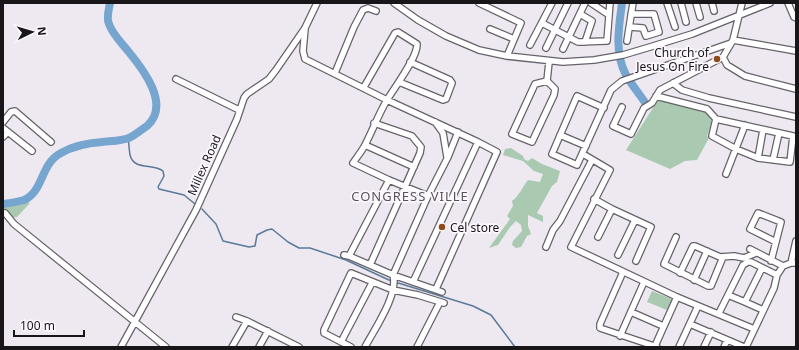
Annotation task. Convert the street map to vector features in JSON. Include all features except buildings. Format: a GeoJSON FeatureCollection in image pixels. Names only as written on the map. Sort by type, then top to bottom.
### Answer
{"type":"FeatureCollection","features":[{"type":"Feature","properties":{"kind":"street","name":"Millex Road"},"geometry":{"type":"LineString","coordinates":[[121,347],[196,210],[247,94],[268,79],[305,28],[317,3]]}},
{"type":"Feature","properties":{"kind":"street"},"geometry":{"type":"LineString","coordinates":[[394,3],[418,20],[446,36],[479,50],[549,62],[594,60],[620,55],[692,34],[770,3]]}},
{"type":"Feature","properties":{"kind":"street"},"geometry":{"type":"LineString","coordinates":[[479,3],[521,23],[507,56]]}},
{"type":"Feature","properties":{"kind":"street"},"geometry":{"type":"LineString","coordinates":[[530,45],[552,3]]}},
{"type":"Feature","properties":{"kind":"street"},"geometry":{"type":"LineString","coordinates":[[546,48],[568,3]]}},
{"type":"Feature","properties":{"kind":"street"},"geometry":{"type":"LineString","coordinates":[[563,49],[585,3]]}},
{"type":"Feature","properties":{"kind":"street"},"geometry":{"type":"LineString","coordinates":[[591,3],[609,15]]}},
{"type":"Feature","properties":{"kind":"street"},"geometry":{"type":"LineString","coordinates":[[542,23],[578,42],[607,41],[610,3]]}},
{"type":"Feature","properties":{"kind":"street"},"geometry":{"type":"LineString","coordinates":[[627,41],[633,3]]}},
{"type":"Feature","properties":{"kind":"street"},"geometry":{"type":"LineString","coordinates":[[666,3],[675,27]]}},
{"type":"Feature","properties":{"kind":"street"},"geometry":{"type":"LineString","coordinates":[[681,3],[686,22]]}},
{"type":"Feature","properties":{"kind":"street"},"geometry":{"type":"LineString","coordinates":[[696,3],[700,17]]}},
{"type":"Feature","properties":{"kind":"street"},"geometry":{"type":"LineString","coordinates":[[712,3],[714,11]]}},
{"type":"Feature","properties":{"kind":"street"},"geometry":{"type":"LineString","coordinates":[[622,107],[613,126],[631,134],[644,108],[652,103],[660,90],[724,57],[732,42],[740,15],[741,3]]}},
{"type":"Feature","properties":{"kind":"street"},"geometry":{"type":"LineString","coordinates":[[788,3],[795,18]]}},
{"type":"Feature","properties":{"kind":"street"},"geometry":{"type":"LineString","coordinates":[[335,73],[354,27],[363,10],[368,8],[376,11]]}},
{"type":"Feature","properties":{"kind":"street"},"geometry":{"type":"LineString","coordinates":[[580,14],[592,21],[585,42]]}},
{"type":"Feature","properties":{"kind":"street"},"geometry":{"type":"LineString","coordinates":[[630,27],[643,28],[646,36],[660,32],[654,14],[631,14]]}},
{"type":"Feature","properties":{"kind":"street"},"geometry":{"type":"LineString","coordinates":[[305,28],[302,52],[305,59],[497,152],[439,290],[394,277],[347,255],[389,180]]}},
{"type":"Feature","properties":{"kind":"street"},"geometry":{"type":"LineString","coordinates":[[490,29],[514,39]]}},
{"type":"Feature","properties":{"kind":"street"},"geometry":{"type":"LineString","coordinates":[[364,87],[395,32],[398,32],[417,44],[417,48],[410,62],[374,123],[365,145],[353,163],[428,196]]}},
{"type":"Feature","properties":{"kind":"street"},"geometry":{"type":"LineString","coordinates":[[604,108],[577,96],[552,154],[577,166],[604,108],[611,90],[629,77],[693,57],[732,42],[796,51]]}},
{"type":"Feature","properties":{"kind":"street"},"geometry":{"type":"LineString","coordinates":[[724,57],[727,64],[745,76],[796,89]]}},
{"type":"Feature","properties":{"kind":"street"},"geometry":{"type":"LineString","coordinates":[[399,82],[443,100],[446,99],[452,83],[450,80],[410,62]]}},
{"type":"Feature","properties":{"kind":"street"},"geometry":{"type":"LineString","coordinates":[[547,81],[549,62]]}},
{"type":"Feature","properties":{"kind":"street"},"geometry":{"type":"LineString","coordinates":[[176,79],[239,110]]}},
{"type":"Feature","properties":{"kind":"street"},"geometry":{"type":"LineString","coordinates":[[547,81],[555,89],[554,95],[532,142],[512,134],[535,84],[547,81]]}},
{"type":"Feature","properties":{"kind":"street"},"geometry":{"type":"LineString","coordinates":[[672,83],[682,90],[709,98],[796,116]]}},
{"type":"Feature","properties":{"kind":"street"},"geometry":{"type":"LineString","coordinates":[[656,96],[707,110],[716,119],[794,136],[790,162],[758,158],[736,150],[712,136],[716,119]]}},
{"type":"Feature","properties":{"kind":"street"},"geometry":{"type":"LineString","coordinates":[[3,122],[11,112],[15,111],[51,142]]}},
{"type":"Feature","properties":{"kind":"street"},"geometry":{"type":"LineString","coordinates":[[435,122],[442,133],[448,157]]}},
{"type":"Feature","properties":{"kind":"street"},"geometry":{"type":"LineString","coordinates":[[370,265],[414,167],[421,147],[412,136],[374,123]]}},
{"type":"Feature","properties":{"kind":"street"},"geometry":{"type":"LineString","coordinates":[[726,174],[745,126]]}},
{"type":"Feature","properties":{"kind":"street"},"geometry":{"type":"LineString","coordinates":[[3,137],[5,130],[32,151]]}},
{"type":"Feature","properties":{"kind":"street"},"geometry":{"type":"LineString","coordinates":[[758,158],[764,130]]}},
{"type":"Feature","properties":{"kind":"street"},"geometry":{"type":"LineString","coordinates":[[365,347],[392,297],[394,277],[428,196],[448,157],[458,132]]}},
{"type":"Feature","properties":{"kind":"street"},"geometry":{"type":"LineString","coordinates":[[774,160],[779,133]]}},
{"type":"Feature","properties":{"kind":"street"},"geometry":{"type":"LineString","coordinates":[[560,135],[586,146]]}},
{"type":"Feature","properties":{"kind":"street"},"geometry":{"type":"LineString","coordinates":[[413,282],[478,142]]}},
{"type":"Feature","properties":{"kind":"street"},"geometry":{"type":"LineString","coordinates":[[365,145],[414,167]]}},
{"type":"Feature","properties":{"kind":"street"},"geometry":{"type":"LineString","coordinates":[[583,154],[610,170],[571,247],[677,297],[719,313],[754,329]]}},
{"type":"Feature","properties":{"kind":"street"},"geometry":{"type":"LineString","coordinates":[[546,247],[553,230],[560,221],[592,160]]}},
{"type":"Feature","properties":{"kind":"street"},"geometry":{"type":"LineString","coordinates":[[594,199],[651,227],[636,261]]}},
{"type":"Feature","properties":{"kind":"street"},"geometry":{"type":"LineString","coordinates":[[598,237],[612,209]]}},
{"type":"Feature","properties":{"kind":"street"},"geometry":{"type":"LineString","coordinates":[[5,213],[14,224],[166,347]]}},
{"type":"Feature","properties":{"kind":"street"},"geometry":{"type":"LineString","coordinates":[[771,261],[776,242],[781,222],[758,213],[750,229],[776,242]]}},
{"type":"Feature","properties":{"kind":"street"},"geometry":{"type":"LineString","coordinates":[[618,255],[635,220]]}},
{"type":"Feature","properties":{"kind":"street"},"geometry":{"type":"LineString","coordinates":[[676,237],[664,264],[708,286],[711,286],[723,257]]}},
{"type":"Feature","properties":{"kind":"street"},"geometry":{"type":"LineString","coordinates":[[750,249],[783,266],[793,263],[796,242]]}},
{"type":"Feature","properties":{"kind":"street"},"geometry":{"type":"LineString","coordinates":[[680,273],[691,247],[695,246],[723,257],[734,256],[744,258],[756,253]]}},
{"type":"Feature","properties":{"kind":"street"},"geometry":{"type":"LineString","coordinates":[[694,280],[707,251]]}},
{"type":"Feature","properties":{"kind":"street"},"geometry":{"type":"LineString","coordinates":[[719,313],[743,265],[751,262],[777,275]]}},
{"type":"Feature","properties":{"kind":"street"},"geometry":{"type":"LineString","coordinates":[[690,324],[745,347],[774,288],[777,275],[783,266]]}},
{"type":"Feature","properties":{"kind":"street"},"geometry":{"type":"LineString","coordinates":[[744,302],[762,268]]}},
{"type":"Feature","properties":{"kind":"street"},"geometry":{"type":"LineString","coordinates":[[623,272],[600,324],[600,328],[620,336],[656,346],[663,326],[677,297]]}},
{"type":"Feature","properties":{"kind":"street"},"geometry":{"type":"LineString","coordinates":[[351,347],[324,333],[324,330],[351,273],[372,282],[442,302],[417,347]]}},
{"type":"Feature","properties":{"kind":"street"},"geometry":{"type":"LineString","coordinates":[[341,342],[372,282]]}},
{"type":"Feature","properties":{"kind":"street"},"geometry":{"type":"LineString","coordinates":[[620,336],[644,282]]}},
{"type":"Feature","properties":{"kind":"street"},"geometry":{"type":"LineString","coordinates":[[728,295],[763,310]]}},
{"type":"Feature","properties":{"kind":"street"},"geometry":{"type":"LineString","coordinates":[[679,347],[698,306]]}},
{"type":"Feature","properties":{"kind":"street"},"geometry":{"type":"LineString","coordinates":[[631,312],[663,326]]}},
{"type":"Feature","properties":{"kind":"street"},"geometry":{"type":"LineString","coordinates":[[236,317],[268,331],[287,344],[299,347]]}},
{"type":"Feature","properties":{"kind":"street"},"geometry":{"type":"LineString","coordinates":[[232,347],[247,321]]}},
{"type":"Feature","properties":{"kind":"street"},"geometry":{"type":"LineString","coordinates":[[260,347],[268,331]]}},
{"type":"Feature","properties":{"kind":"street"},"geometry":{"type":"LineString","coordinates":[[704,347],[711,332]]}},
{"type":"Feature","properties":{"kind":"street"},"geometry":{"type":"LineString","coordinates":[[724,347],[727,340]]}},
{"type":"Feature","properties":{"kind":"green space"},"geometry":{"type":"Polygon","coordinates":[[[660,97],[706,111],[712,122],[707,136],[709,138],[697,160],[685,161],[670,169],[626,150],[660,97]]]}},
{"type":"Feature","properties":{"kind":"green space"},"geometry":{"type":"Polygon","coordinates":[[[511,148],[528,161],[532,158],[542,164],[560,171],[557,182],[552,186],[537,213],[543,216],[543,222],[528,215],[528,226],[531,234],[527,236],[521,247],[516,248],[512,245],[513,241],[522,231],[521,225],[516,221],[498,245],[489,248],[510,219],[507,216],[513,206],[512,201],[528,180],[540,182],[543,174],[534,171],[523,161],[503,155],[505,149],[511,148]]]}},
{"type":"Feature","properties":{"kind":"green space"},"geometry":{"type":"Polygon","coordinates":[[[26,202],[30,203],[17,217],[9,218],[6,211],[3,211],[3,206],[19,205],[26,202]]]}},
{"type":"Feature","properties":{"kind":"green space"},"geometry":{"type":"Polygon","coordinates":[[[652,291],[672,299],[667,310],[647,302],[652,291]]]}},
{"type":"Feature","properties":{"kind":"waterway"},"geometry":{"type":"LineString","coordinates":[[3,204],[24,200],[30,196],[39,184],[49,164],[61,153],[70,148],[86,144],[129,138],[147,126],[154,117],[156,108],[152,87],[141,67],[113,32],[108,22],[110,3]]}},
{"type":"Feature","properties":{"kind":"waterway"},"geometry":{"type":"LineString","coordinates":[[622,3],[618,39],[622,67],[630,82],[644,101]]}},
{"type":"Feature","properties":{"kind":"waterway"},"geometry":{"type":"LineString","coordinates":[[128,138],[130,155],[135,163],[154,167],[163,171],[164,176],[158,187],[159,189],[184,195],[195,204]]}},
{"type":"Feature","properties":{"kind":"waterway"},"geometry":{"type":"LineString","coordinates":[[202,209],[216,224],[223,241],[249,247],[255,246],[257,235],[272,229],[288,242],[299,248],[310,248],[346,260],[391,281]]}},
{"type":"Feature","properties":{"kind":"waterway"},"geometry":{"type":"LineString","coordinates":[[395,282],[473,306],[491,315],[515,347]]}},
{"type":"Feature","properties":{"kind":"place","name":"Church of Jesus On Fire"},"geometry":{"type":"Point","coordinates":[717,59]}},
{"type":"Feature","properties":{"kind":"place","name":"Cel store"},"geometry":{"type":"Point","coordinates":[442,227]}},
{"type":"Feature","properties":{"kind":"district","name":"CONGRESS VILLE"},"geometry":{"type":"Point","coordinates":[410,196]}}]}
